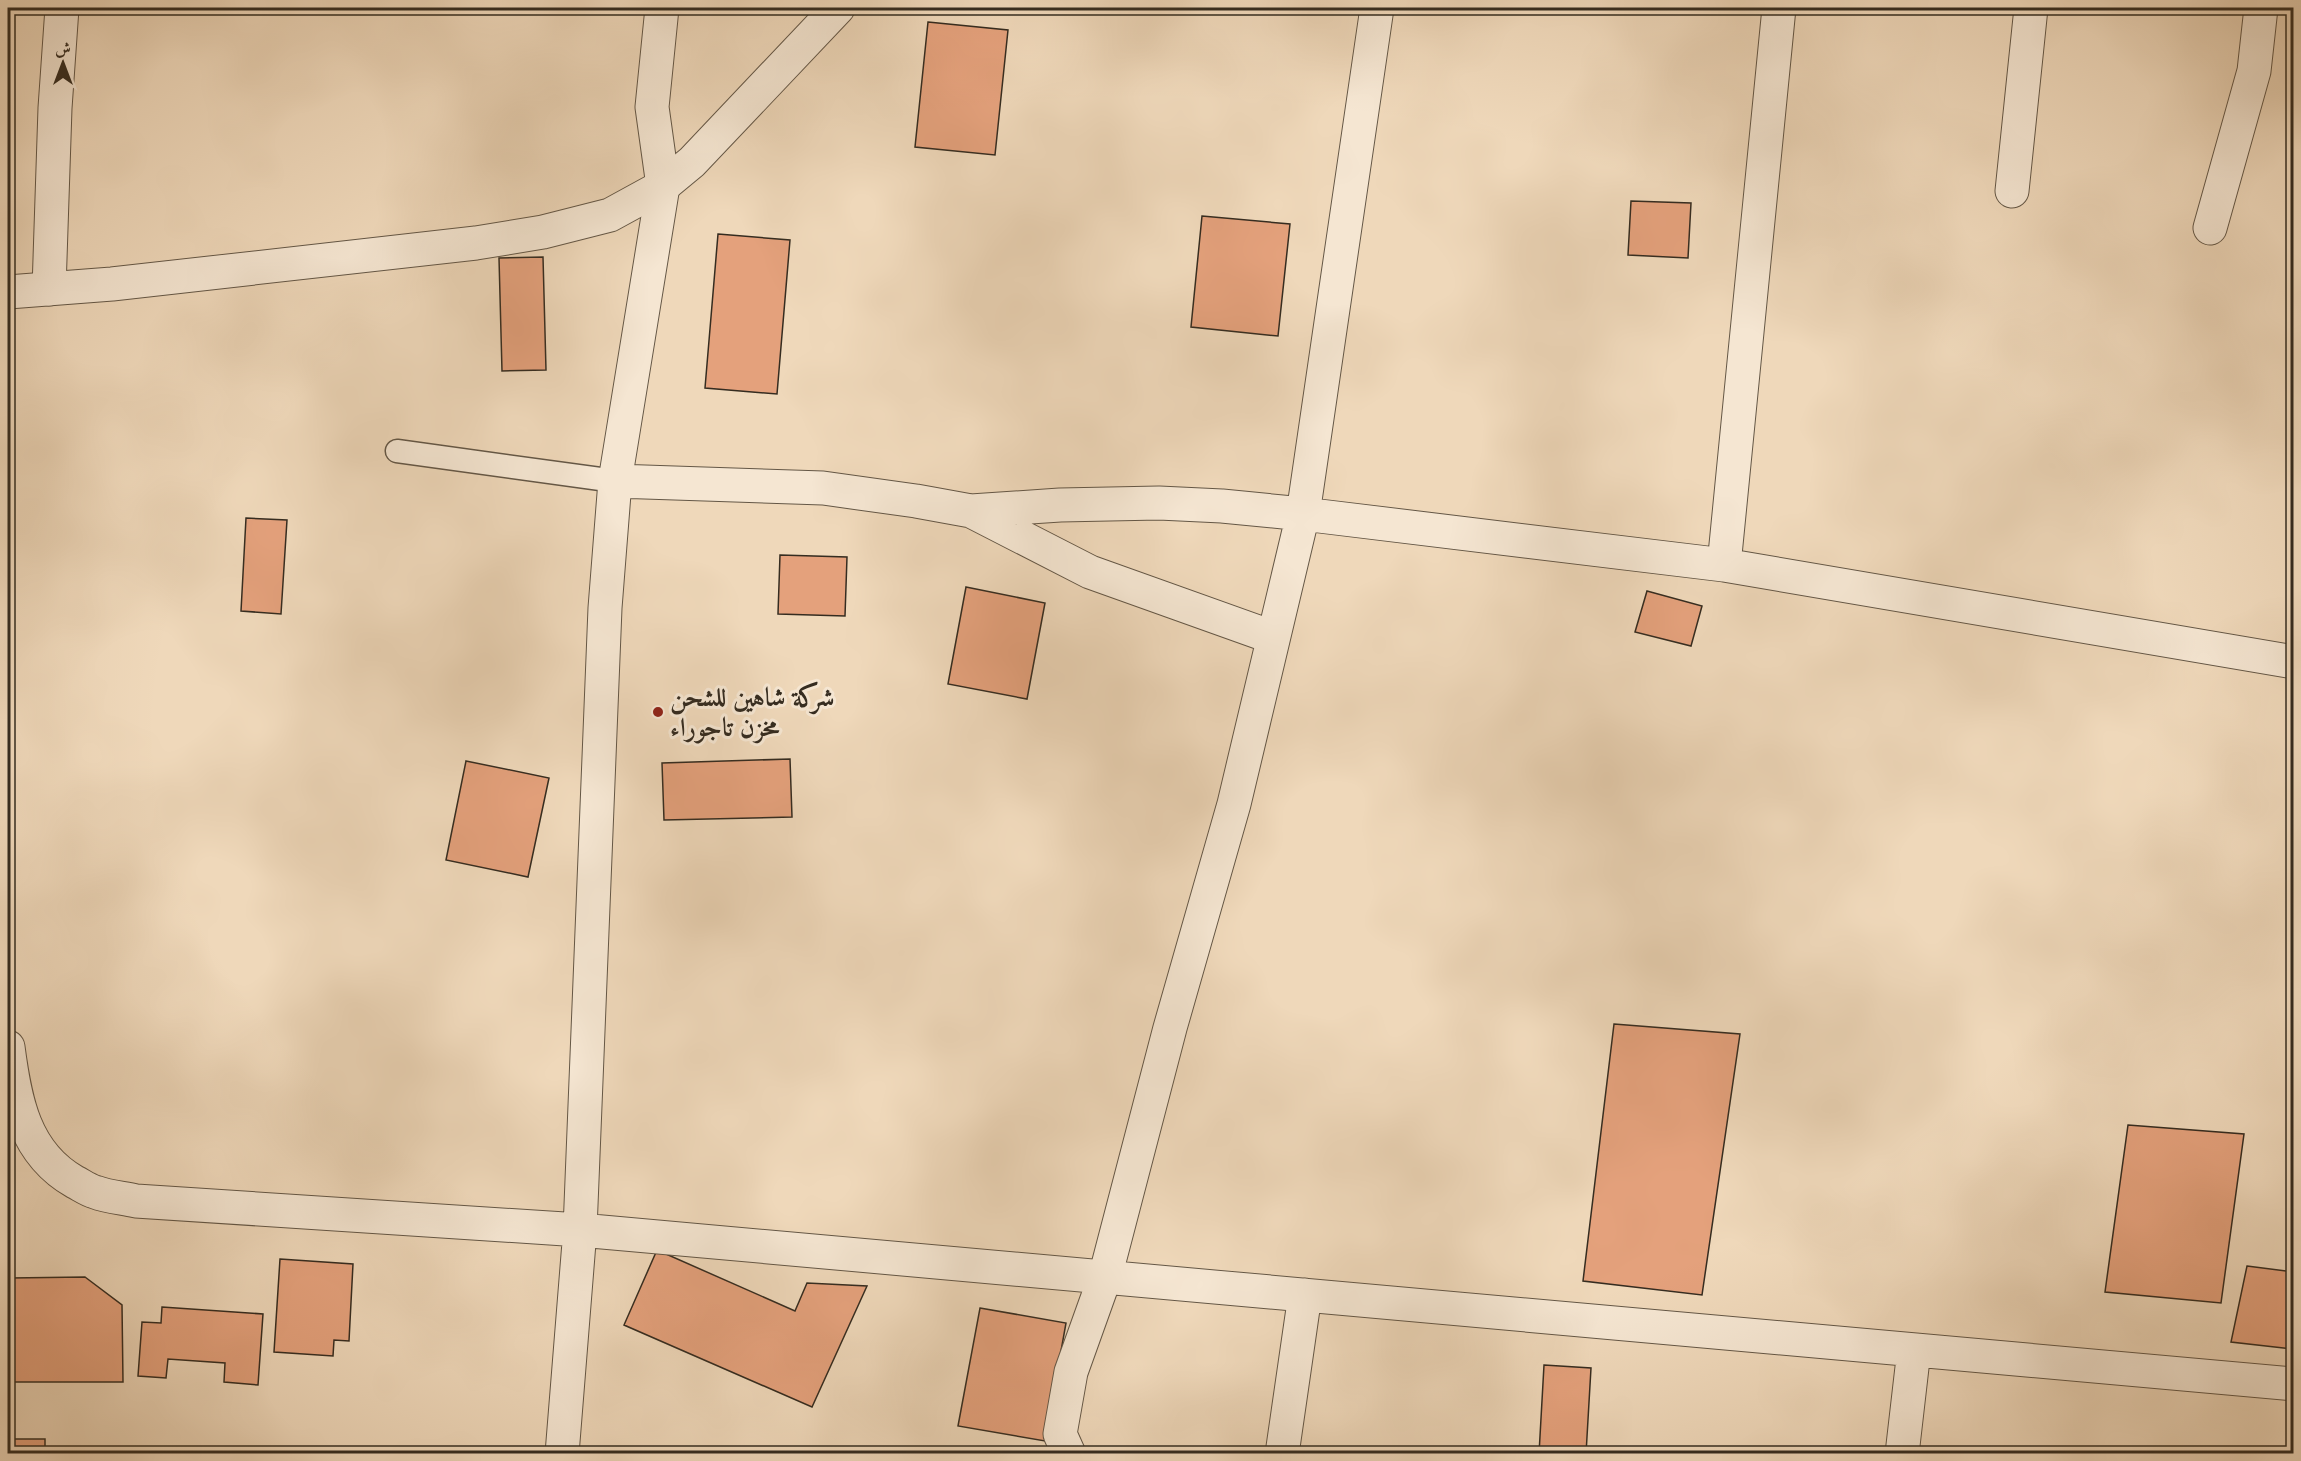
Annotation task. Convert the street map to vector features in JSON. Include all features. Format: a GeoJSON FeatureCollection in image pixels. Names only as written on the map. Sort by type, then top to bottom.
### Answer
{"type":"FeatureCollection","features":[{"type":"Feature","properties":{"kind":"street"},"geometry":{"type":"LineString","coordinates":[[49,289],[55,108],[62,8]]}},
{"type":"Feature","properties":{"kind":"street"},"geometry":{"type":"LineString","coordinates":[[562,1454],[580,1230],[604,608],[615,481],[663,186],[652,106],[662,8]]}},
{"type":"Feature","properties":{"kind":"street"},"geometry":{"type":"LineString","coordinates":[[8,292],[476,243],[543,232],[610,215],[663,186],[692,162],[838,8]]}},
{"type":"Feature","properties":{"kind":"street"},"geometry":{"type":"LineString","coordinates":[[1069,1454],[1060,1434],[1071,1372],[1105,1277],[1170,1028],[1234,804],[1303,514],[1377,8]]}},
{"type":"Feature","properties":{"kind":"street"},"geometry":{"type":"LineString","coordinates":[[1724,566],[1779,8]]}},
{"type":"Feature","properties":{"kind":"street"},"geometry":{"type":"LineString","coordinates":[[2012,191],[2031,8]]}},
{"type":"Feature","properties":{"kind":"street"},"geometry":{"type":"LineString","coordinates":[[2210,228],[2254,71],[2261,8]]}},
{"type":"Feature","properties":{"kind":"street"},"geometry":{"type":"LineString","coordinates":[[615,481],[823,488],[916,501],[971,512],[1090,572],[1272,637]]}},
{"type":"Feature","properties":{"kind":"street"},"geometry":{"type":"LineString","coordinates":[[971,512],[1060,505],[1159,503],[1222,506],[1303,514],[1724,566],[2294,662]]}},
{"type":"Feature","properties":{"kind":"street"},"geometry":{"type":"LineString","coordinates":[[8,1047],[15,1094],[23,1122],[40,1154],[62,1174],[94,1192],[136,1202],[580,1230],[2294,1384]]}},
{"type":"Feature","properties":{"kind":"street"},"geometry":{"type":"LineString","coordinates":[[1282,1454],[1305,1295]]}},
{"type":"Feature","properties":{"kind":"street"},"geometry":{"type":"LineString","coordinates":[[1902,1454],[1914,1350]]}},
{"type":"Feature","properties":{"kind":"lane"},"geometry":{"type":"LineString","coordinates":[[397,451],[615,481]]}},
{"type":"Feature","properties":{"kind":"building"},"geometry":{"type":"Polygon","coordinates":[[[928,22],[1008,30],[995,155],[915,147],[928,22]]]}},
{"type":"Feature","properties":{"kind":"building"},"geometry":{"type":"Polygon","coordinates":[[[8,110],[12,110],[8,146],[8,110]]]}},
{"type":"Feature","properties":{"kind":"building"},"geometry":{"type":"Polygon","coordinates":[[[1631,201],[1691,203],[1688,258],[1628,255],[1631,201]]]}},
{"type":"Feature","properties":{"kind":"building"},"geometry":{"type":"Polygon","coordinates":[[[1202,216],[1290,224],[1278,336],[1191,327],[1202,216]]]}},
{"type":"Feature","properties":{"kind":"building"},"geometry":{"type":"Polygon","coordinates":[[[718,234],[790,240],[777,394],[705,388],[718,234]]]}},
{"type":"Feature","properties":{"kind":"building"},"geometry":{"type":"Polygon","coordinates":[[[543,257],[546,370],[502,371],[499,258],[543,257]]]}},
{"type":"Feature","properties":{"kind":"building"},"geometry":{"type":"Polygon","coordinates":[[[246,518],[287,520],[281,614],[241,611],[246,518]]]}},
{"type":"Feature","properties":{"kind":"building"},"geometry":{"type":"Polygon","coordinates":[[[780,555],[847,557],[845,616],[778,614],[780,555]]]}},
{"type":"Feature","properties":{"kind":"building"},"geometry":{"type":"Polygon","coordinates":[[[966,587],[1045,603],[1027,699],[948,684],[966,587]]]}},
{"type":"Feature","properties":{"kind":"building"},"geometry":{"type":"Polygon","coordinates":[[[1647,591],[1702,606],[1691,646],[1635,632],[1647,591]]]}},
{"type":"Feature","properties":{"kind":"building"},"geometry":{"type":"Polygon","coordinates":[[[790,759],[792,817],[664,820],[662,763],[790,759]]]}},
{"type":"Feature","properties":{"kind":"building"},"geometry":{"type":"Polygon","coordinates":[[[466,761],[549,778],[528,877],[446,860],[466,761]]]}},
{"type":"Feature","properties":{"kind":"building"},"geometry":{"type":"Polygon","coordinates":[[[1614,1024],[1740,1034],[1702,1295],[1583,1281],[1614,1024]]]}},
{"type":"Feature","properties":{"kind":"building"},"geometry":{"type":"Polygon","coordinates":[[[2128,1125],[2244,1134],[2221,1303],[2105,1292],[2128,1125]]]}},
{"type":"Feature","properties":{"kind":"building"},"geometry":{"type":"Polygon","coordinates":[[[657,1250],[795,1311],[807,1283],[867,1286],[812,1407],[624,1325],[657,1250]]]}},
{"type":"Feature","properties":{"kind":"building"},"geometry":{"type":"Polygon","coordinates":[[[280,1259],[353,1264],[349,1341],[334,1340],[333,1356],[274,1352],[280,1259]]]}},
{"type":"Feature","properties":{"kind":"building"},"geometry":{"type":"Polygon","coordinates":[[[2247,1266],[2294,1272],[2293,1349],[2231,1342],[2247,1266]]]}},
{"type":"Feature","properties":{"kind":"building"},"geometry":{"type":"Polygon","coordinates":[[[85,1277],[122,1305],[123,1382],[10,1382],[10,1278],[85,1277]]]}},
{"type":"Feature","properties":{"kind":"building"},"geometry":{"type":"Polygon","coordinates":[[[162,1307],[263,1314],[258,1385],[224,1382],[225,1363],[168,1359],[166,1378],[138,1376],[142,1322],[161,1323],[162,1307]]]}},
{"type":"Feature","properties":{"kind":"building"},"geometry":{"type":"Polygon","coordinates":[[[980,1308],[1066,1323],[1045,1441],[958,1426],[980,1308]]]}},
{"type":"Feature","properties":{"kind":"building"},"geometry":{"type":"Polygon","coordinates":[[[1544,1365],[1591,1368],[1586,1454],[1539,1454],[1544,1365]]]}},
{"type":"Feature","properties":{"kind":"building"},"geometry":{"type":"Polygon","coordinates":[[[8,1439],[45,1439],[45,1454],[8,1454],[8,1439]]]}},
{"type":"Feature","properties":{"kind":"place","name":"شركة شاهين للشحن مخزن تاجوراء"},"geometry":{"type":"Point","coordinates":[658,712]}}]}
